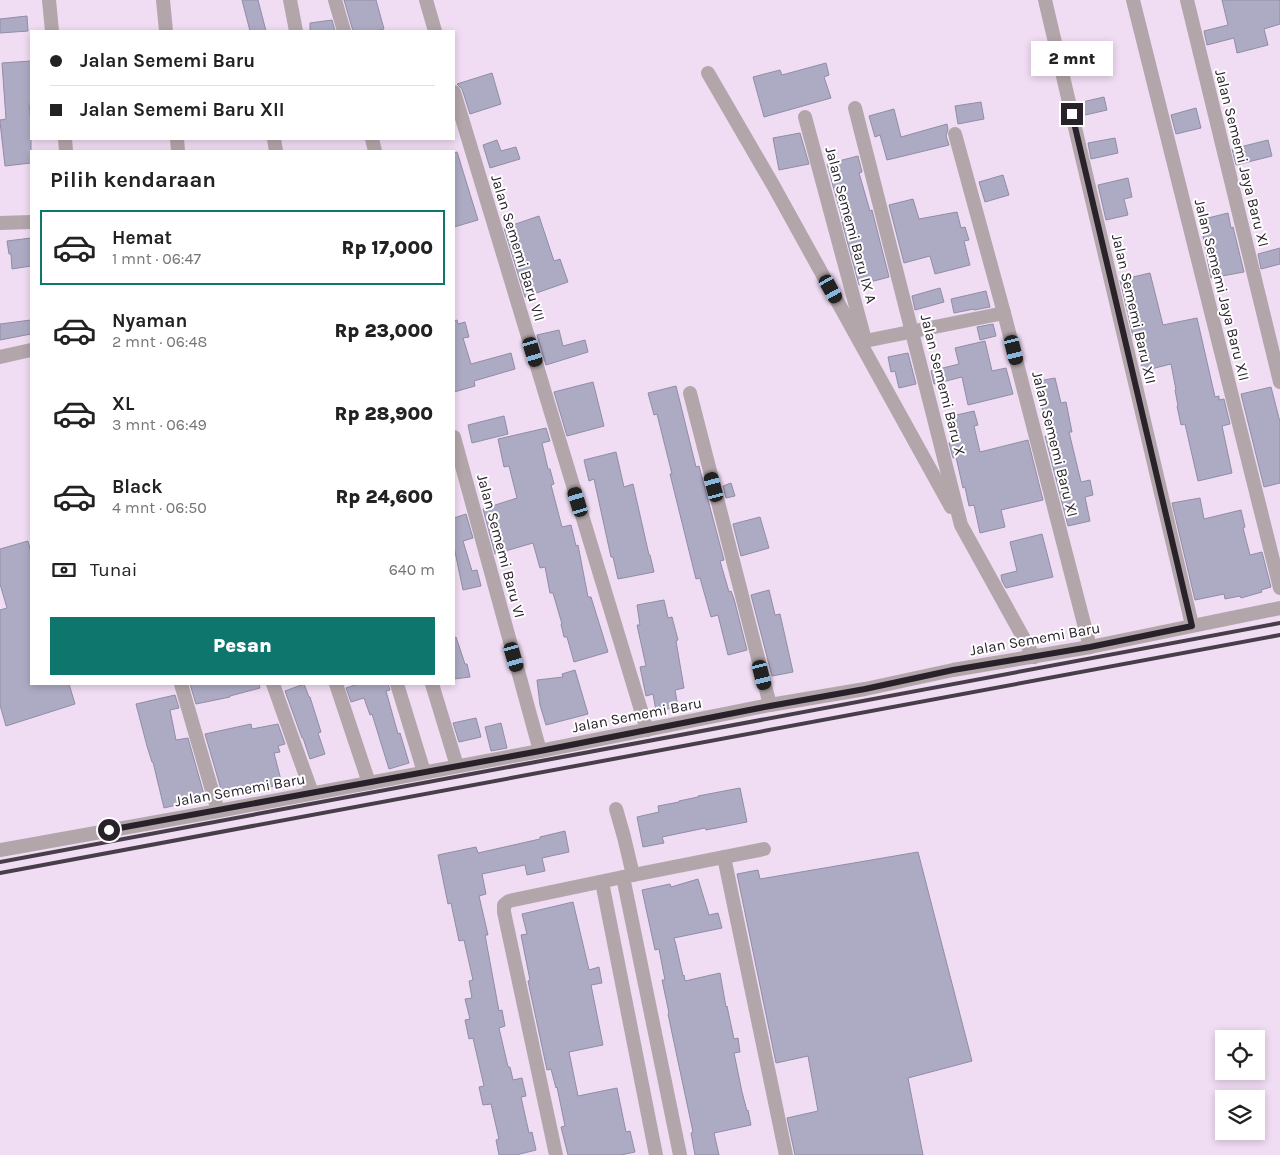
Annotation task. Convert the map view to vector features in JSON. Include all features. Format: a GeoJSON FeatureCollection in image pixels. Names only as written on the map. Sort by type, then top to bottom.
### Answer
{"type":"FeatureCollection","features":[{"type":"Feature","properties":{"kind":"street"},"geometry":{"type":"LineString","coordinates":[[48,0],[52,30]]}},
{"type":"Feature","properties":{"kind":"street"},"geometry":{"type":"LineString","coordinates":[[163,0],[166,30]]}},
{"type":"Feature","properties":{"kind":"street"},"geometry":{"type":"LineString","coordinates":[[290,0],[296,30]]}},
{"type":"Feature","properties":{"kind":"street"},"geometry":{"type":"LineString","coordinates":[[335,0],[344,30]]}},
{"type":"Feature","properties":{"kind":"street"},"geometry":{"type":"LineString","coordinates":[[426,0],[435,30]]}},
{"type":"Feature","properties":{"kind":"street","name":"Jalan Sememi Baru XII"},"geometry":{"type":"LineString","coordinates":[[1045,0],[1192,626]]}},
{"type":"Feature","properties":{"kind":"street","name":"Jalan Sememi Jaya Baru XII"},"geometry":{"type":"LineString","coordinates":[[1133,0],[1280,588]]}},
{"type":"Feature","properties":{"kind":"street","name":"Jalan Sememi Jaya Baru XI"},"geometry":{"type":"LineString","coordinates":[[1187,0],[1280,382]]}},
{"type":"Feature","properties":{"kind":"street"},"geometry":{"type":"LineString","coordinates":[[708,73],[862,341],[961,525]]}},
{"type":"Feature","properties":{"kind":"street","name":"Jalan Sememi Baru VII"},"geometry":{"type":"LineString","coordinates":[[455,95],[647,730]]}},
{"type":"Feature","properties":{"kind":"street","name":"Jalan Sememi Baru X"},"geometry":{"type":"LineString","coordinates":[[855,108],[961,525],[1034,656]]}},
{"type":"Feature","properties":{"kind":"street","name":"Jalan Sememi Baru IX A"},"geometry":{"type":"LineString","coordinates":[[805,117],[862,341]]}},
{"type":"Feature","properties":{"kind":"street","name":"Jalan Sememi Baru XI"},"geometry":{"type":"LineString","coordinates":[[955,134],[1004,313],[1090,647]]}},
{"type":"Feature","properties":{"kind":"street"},"geometry":{"type":"LineString","coordinates":[[0,223],[30,222]]}},
{"type":"Feature","properties":{"kind":"street"},"geometry":{"type":"LineString","coordinates":[[862,341],[1004,313]]}},
{"type":"Feature","properties":{"kind":"street"},"geometry":{"type":"LineString","coordinates":[[0,357],[30,350]]}},
{"type":"Feature","properties":{"kind":"street"},"geometry":{"type":"LineString","coordinates":[[690,393],[770,706]]}},
{"type":"Feature","properties":{"kind":"street","name":"Jalan Sememi Baru VI"},"geometry":{"type":"LineString","coordinates":[[455,441],[540,751]]}},
{"type":"Feature","properties":{"kind":"street","name":"Jalan Sememi Baru"},"geometry":{"type":"LineString","coordinates":[[0,850],[540,751],[865,689],[953,670],[1090,647],[1280,608]]}},
{"type":"Feature","properties":{"kind":"street"},"geometry":{"type":"LineString","coordinates":[[181,685],[218,811]]}},
{"type":"Feature","properties":{"kind":"street"},"geometry":{"type":"LineString","coordinates":[[273,685],[312,793]]}},
{"type":"Feature","properties":{"kind":"street"},"geometry":{"type":"LineString","coordinates":[[336,685],[368,783]]}},
{"type":"Feature","properties":{"kind":"street"},"geometry":{"type":"LineString","coordinates":[[397,685],[424,772]]}},
{"type":"Feature","properties":{"kind":"street"},"geometry":{"type":"LineString","coordinates":[[432,685],[457,766]]}},
{"type":"Feature","properties":{"kind":"street"},"geometry":{"type":"LineString","coordinates":[[616,808],[624,837],[628,876],[680,1155]]}},
{"type":"Feature","properties":{"kind":"street"},"geometry":{"type":"LineString","coordinates":[[556,1155],[504,905],[509,901],[764,849]]}},
{"type":"Feature","properties":{"kind":"street"},"geometry":{"type":"LineString","coordinates":[[724,857],[786,1155]]}},
{"type":"Feature","properties":{"kind":"street"},"geometry":{"type":"LineString","coordinates":[[602,882],[656,1155]]}},
{"type":"Feature","properties":{"kind":"street"},"geometry":{"type":"LineString","coordinates":[[652,1135],[675,1128]]}},
{"type":"Feature","properties":{"kind":"building"},"geometry":{"type":"Polygon","coordinates":[[[242,0],[258,0],[266,30],[250,30],[242,0]]]}},
{"type":"Feature","properties":{"kind":"building"},"geometry":{"type":"Polygon","coordinates":[[[344,0],[376,0],[384,29],[353,30],[344,0]]]}},
{"type":"Feature","properties":{"kind":"building"},"geometry":{"type":"Polygon","coordinates":[[[1222,0],[1280,0],[1280,24],[1264,29],[1268,45],[1237,53],[1234,38],[1207,45],[1204,31],[1228,25],[1222,0]]]}},
{"type":"Feature","properties":{"kind":"building"},"geometry":{"type":"Polygon","coordinates":[[[27,16],[28,31],[0,33],[0,19],[27,16]]]}},
{"type":"Feature","properties":{"kind":"building"},"geometry":{"type":"Polygon","coordinates":[[[332,20],[335,30],[310,30],[310,23],[332,20]]]}},
{"type":"Feature","properties":{"kind":"building"},"geometry":{"type":"Polygon","coordinates":[[[30,61],[30,163],[5,166],[0,122],[0,120],[6,119],[2,63],[30,61]]]}},
{"type":"Feature","properties":{"kind":"building"},"geometry":{"type":"Polygon","coordinates":[[[826,63],[829,75],[824,77],[831,98],[764,117],[753,77],[780,70],[782,75],[826,63]]]}},
{"type":"Feature","properties":{"kind":"building"},"geometry":{"type":"Polygon","coordinates":[[[492,73],[501,104],[470,114],[462,89],[457,84],[492,73]]]}},
{"type":"Feature","properties":{"kind":"building"},"geometry":{"type":"Polygon","coordinates":[[[1104,97],[1107,110],[1081,116],[1078,103],[1104,97]]]}},
{"type":"Feature","properties":{"kind":"building"},"geometry":{"type":"Polygon","coordinates":[[[981,102],[984,119],[958,124],[955,106],[981,102]]]}},
{"type":"Feature","properties":{"kind":"building"},"geometry":{"type":"Polygon","coordinates":[[[1196,108],[1201,128],[1176,134],[1171,115],[1196,108]]]}},
{"type":"Feature","properties":{"kind":"building"},"geometry":{"type":"Polygon","coordinates":[[[894,109],[901,137],[947,124],[946,136],[949,145],[887,160],[880,135],[875,137],[869,116],[894,109]]]}},
{"type":"Feature","properties":{"kind":"building"},"geometry":{"type":"Polygon","coordinates":[[[800,133],[809,164],[779,170],[773,138],[800,133]]]}},
{"type":"Feature","properties":{"kind":"building"},"geometry":{"type":"Polygon","coordinates":[[[1115,138],[1118,153],[1091,159],[1088,143],[1115,138]]]}},
{"type":"Feature","properties":{"kind":"building"},"geometry":{"type":"Polygon","coordinates":[[[497,140],[501,151],[516,147],[520,159],[490,168],[483,145],[497,140]]]}},
{"type":"Feature","properties":{"kind":"building"},"geometry":{"type":"Polygon","coordinates":[[[1268,140],[1272,156],[1236,165],[1232,149],[1268,140]]]}},
{"type":"Feature","properties":{"kind":"building"},"geometry":{"type":"Polygon","coordinates":[[[457,152],[478,220],[455,227],[455,153],[457,152]]]}},
{"type":"Feature","properties":{"kind":"building"},"geometry":{"type":"Polygon","coordinates":[[[858,156],[862,172],[859,173],[870,211],[872,210],[889,277],[859,285],[827,164],[858,156]]]}},
{"type":"Feature","properties":{"kind":"building"},"geometry":{"type":"Polygon","coordinates":[[[1003,175],[1009,195],[985,202],[979,182],[1003,175]]]}},
{"type":"Feature","properties":{"kind":"building"},"geometry":{"type":"Polygon","coordinates":[[[1128,178],[1132,197],[1124,199],[1128,215],[1106,220],[1098,185],[1128,178]]]}},
{"type":"Feature","properties":{"kind":"building"},"geometry":{"type":"Polygon","coordinates":[[[913,199],[919,219],[957,212],[961,228],[965,227],[969,240],[964,241],[970,265],[935,274],[930,256],[904,263],[889,205],[913,199]]]}},
{"type":"Feature","properties":{"kind":"building"},"geometry":{"type":"Polygon","coordinates":[[[1228,213],[1244,272],[1211,278],[1200,220],[1228,213]]]}},
{"type":"Feature","properties":{"kind":"building"},"geometry":{"type":"Polygon","coordinates":[[[539,216],[554,261],[560,259],[568,282],[525,297],[504,228],[539,216]]]}},
{"type":"Feature","properties":{"kind":"building"},"geometry":{"type":"Polygon","coordinates":[[[30,238],[30,266],[12,269],[11,254],[9,254],[7,241],[30,238]]]}},
{"type":"Feature","properties":{"kind":"building"},"geometry":{"type":"Polygon","coordinates":[[[1280,248],[1280,264],[1261,269],[1258,254],[1280,248]]]}},
{"type":"Feature","properties":{"kind":"building"},"geometry":{"type":"Polygon","coordinates":[[[1150,273],[1163,325],[1197,318],[1215,397],[1219,396],[1219,400],[1224,399],[1230,424],[1222,426],[1232,473],[1198,481],[1185,424],[1181,425],[1171,364],[1143,371],[1120,280],[1150,273]]]}},
{"type":"Feature","properties":{"kind":"building"},"geometry":{"type":"Polygon","coordinates":[[[940,288],[944,302],[915,310],[912,296],[940,288]]]}},
{"type":"Feature","properties":{"kind":"building"},"geometry":{"type":"Polygon","coordinates":[[[986,291],[990,307],[954,313],[951,299],[986,291]]]}},
{"type":"Feature","properties":{"kind":"building"},"geometry":{"type":"Polygon","coordinates":[[[30,320],[30,334],[0,340],[0,324],[30,320]]]}},
{"type":"Feature","properties":{"kind":"building"},"geometry":{"type":"Polygon","coordinates":[[[457,320],[458,324],[465,322],[469,337],[463,338],[471,364],[511,353],[515,369],[474,381],[475,386],[455,392],[455,321],[457,320]]]}},
{"type":"Feature","properties":{"kind":"building"},"geometry":{"type":"Polygon","coordinates":[[[993,324],[996,336],[980,340],[977,327],[993,324]]]}},
{"type":"Feature","properties":{"kind":"building"},"geometry":{"type":"Polygon","coordinates":[[[559,330],[563,346],[585,340],[588,352],[546,365],[537,335],[559,330]]]}},
{"type":"Feature","properties":{"kind":"building"},"geometry":{"type":"Polygon","coordinates":[[[985,341],[992,371],[1006,368],[1013,394],[968,405],[962,377],[934,384],[931,371],[959,364],[955,348],[985,341]]]}},
{"type":"Feature","properties":{"kind":"building"},"geometry":{"type":"Polygon","coordinates":[[[908,353],[916,384],[899,388],[895,371],[891,372],[888,357],[908,353]]]}},
{"type":"Feature","properties":{"kind":"building"},"geometry":{"type":"Polygon","coordinates":[[[1055,378],[1061,403],[1066,402],[1072,432],[1069,432],[1081,482],[1090,480],[1093,495],[1085,497],[1090,521],[1068,526],[1045,436],[1049,435],[1034,382],[1055,378]]]}},
{"type":"Feature","properties":{"kind":"building"},"geometry":{"type":"Polygon","coordinates":[[[593,382],[604,426],[567,436],[554,392],[593,382]]]}},
{"type":"Feature","properties":{"kind":"building"},"geometry":{"type":"Polygon","coordinates":[[[676,386],[696,467],[699,466],[724,560],[720,561],[729,592],[731,591],[734,599],[747,650],[728,655],[718,615],[711,617],[700,578],[696,579],[657,414],[654,415],[648,393],[676,386]]]}},
{"type":"Feature","properties":{"kind":"building"},"geometry":{"type":"Polygon","coordinates":[[[1271,387],[1280,422],[1280,483],[1264,487],[1241,394],[1271,387]]]}},
{"type":"Feature","properties":{"kind":"building"},"geometry":{"type":"Polygon","coordinates":[[[974,411],[978,425],[974,426],[980,452],[1028,440],[1043,500],[1001,510],[1005,527],[980,533],[974,505],[969,506],[956,457],[953,458],[949,443],[954,442],[948,417],[974,411]]]}},
{"type":"Feature","properties":{"kind":"building"},"geometry":{"type":"Polygon","coordinates":[[[504,416],[508,434],[472,443],[468,425],[504,416]]]}},
{"type":"Feature","properties":{"kind":"building"},"geometry":{"type":"Polygon","coordinates":[[[546,428],[550,441],[542,443],[548,469],[550,469],[554,484],[551,485],[562,527],[571,525],[576,546],[578,545],[588,597],[591,597],[608,652],[574,662],[567,637],[564,637],[553,593],[550,593],[545,567],[540,568],[533,543],[495,554],[483,509],[517,498],[509,466],[504,467],[498,439],[546,428]]]}},
{"type":"Feature","properties":{"kind":"building"},"geometry":{"type":"Polygon","coordinates":[[[616,452],[624,487],[633,484],[654,572],[618,579],[613,557],[611,557],[594,479],[589,481],[584,460],[616,452]]]}},
{"type":"Feature","properties":{"kind":"building"},"geometry":{"type":"Polygon","coordinates":[[[731,483],[735,496],[726,498],[723,486],[731,483]]]}},
{"type":"Feature","properties":{"kind":"building"},"geometry":{"type":"Polygon","coordinates":[[[1200,498],[1204,519],[1241,510],[1245,527],[1243,528],[1250,555],[1262,552],[1271,587],[1261,590],[1262,592],[1241,598],[1240,596],[1225,599],[1224,594],[1195,600],[1172,503],[1200,498]]]}},
{"type":"Feature","properties":{"kind":"building"},"geometry":{"type":"Polygon","coordinates":[[[466,514],[473,538],[463,541],[472,571],[477,570],[481,586],[463,590],[455,552],[455,518],[466,514]]]}},
{"type":"Feature","properties":{"kind":"building"},"geometry":{"type":"Polygon","coordinates":[[[760,517],[769,548],[741,556],[733,524],[760,517]]]}},
{"type":"Feature","properties":{"kind":"building"},"geometry":{"type":"Polygon","coordinates":[[[1042,534],[1053,577],[1006,588],[1001,575],[1017,571],[1010,542],[1042,534]]]}},
{"type":"Feature","properties":{"kind":"building"},"geometry":{"type":"Polygon","coordinates":[[[28,541],[30,548],[30,685],[69,685],[75,704],[6,726],[0,705],[0,610],[7,608],[0,584],[0,549],[28,541]]]}},
{"type":"Feature","properties":{"kind":"building"},"geometry":{"type":"Polygon","coordinates":[[[769,590],[775,615],[780,614],[793,672],[772,676],[751,595],[769,590]]]}},
{"type":"Feature","properties":{"kind":"building"},"geometry":{"type":"Polygon","coordinates":[[[664,600],[668,618],[672,617],[678,640],[676,641],[684,688],[675,690],[678,707],[656,711],[653,694],[646,696],[640,667],[646,666],[637,625],[640,625],[637,605],[664,600]]]}},
{"type":"Feature","properties":{"kind":"building"},"geometry":{"type":"Polygon","coordinates":[[[455,638],[465,664],[467,664],[470,677],[455,679],[455,638]]]}},
{"type":"Feature","properties":{"kind":"building"},"geometry":{"type":"Polygon","coordinates":[[[575,670],[588,714],[546,725],[540,705],[537,680],[563,677],[562,674],[575,670]]]}},
{"type":"Feature","properties":{"kind":"building"},"geometry":{"type":"Polygon","coordinates":[[[190,685],[259,685],[260,688],[196,704],[190,685]]]}},
{"type":"Feature","properties":{"kind":"building"},"geometry":{"type":"Polygon","coordinates":[[[304,685],[321,732],[318,733],[325,754],[310,759],[285,691],[304,685]]]}},
{"type":"Feature","properties":{"kind":"building"},"geometry":{"type":"Polygon","coordinates":[[[355,685],[388,685],[390,690],[386,691],[398,734],[400,733],[409,763],[389,769],[372,714],[370,715],[364,698],[351,702],[346,688],[355,685]]]}},
{"type":"Feature","properties":{"kind":"building"},"geometry":{"type":"Polygon","coordinates":[[[175,695],[179,708],[170,710],[176,740],[188,738],[205,798],[164,808],[136,704],[175,695]]]}},
{"type":"Feature","properties":{"kind":"building"},"geometry":{"type":"Polygon","coordinates":[[[476,718],[481,737],[459,742],[453,723],[476,718]]]}},
{"type":"Feature","properties":{"kind":"building"},"geometry":{"type":"Polygon","coordinates":[[[501,723],[507,748],[491,751],[485,727],[501,723]]]}},
{"type":"Feature","properties":{"kind":"building"},"geometry":{"type":"Polygon","coordinates":[[[251,724],[252,729],[278,724],[285,744],[278,746],[280,752],[274,753],[282,784],[223,796],[205,734],[251,724]]]}},
{"type":"Feature","properties":{"kind":"building"},"geometry":{"type":"Polygon","coordinates":[[[740,788],[747,822],[662,837],[664,843],[643,847],[637,817],[659,812],[658,806],[740,788]]]}},
{"type":"Feature","properties":{"kind":"building"},"geometry":{"type":"Polygon","coordinates":[[[565,831],[569,852],[542,858],[545,871],[527,875],[525,865],[482,874],[486,894],[479,896],[488,935],[485,935],[499,1011],[502,1010],[505,1026],[499,1028],[513,1080],[522,1078],[526,1096],[521,1097],[529,1133],[532,1132],[536,1150],[516,1155],[499,1155],[496,1140],[499,1139],[491,1104],[483,1105],[479,1087],[484,1086],[473,1038],[469,1039],[465,1020],[470,1019],[465,999],[472,998],[469,981],[473,980],[464,940],[459,941],[451,903],[448,904],[438,855],[476,847],[478,853],[540,839],[540,837],[565,831]]]}},
{"type":"Feature","properties":{"kind":"building"},"geometry":{"type":"Polygon","coordinates":[[[918,852],[972,1061],[908,1078],[923,1155],[795,1155],[787,1118],[818,1111],[808,1056],[776,1063],[737,874],[758,870],[760,879],[918,852]]]}},
{"type":"Feature","properties":{"kind":"building"},"geometry":{"type":"Polygon","coordinates":[[[698,879],[709,915],[718,913],[722,928],[674,938],[685,981],[720,973],[734,1039],[738,1038],[740,1052],[734,1053],[751,1125],[714,1133],[719,1155],[695,1155],[691,1133],[693,1132],[662,980],[665,980],[659,949],[655,950],[642,890],[670,884],[671,887],[698,879]]]}},
{"type":"Feature","properties":{"kind":"building"},"geometry":{"type":"Polygon","coordinates":[[[573,902],[589,970],[599,967],[602,983],[591,985],[603,1045],[569,1052],[578,1096],[617,1088],[626,1132],[630,1131],[635,1152],[621,1155],[568,1155],[561,1127],[565,1126],[557,1087],[551,1069],[547,1070],[528,981],[530,980],[521,935],[527,934],[522,914],[573,902]]]}},
{"type":"Feature","properties":{"kind":"railway"},"geometry":{"type":"LineString","coordinates":[[0,862],[1280,623]]}},
{"type":"Feature","properties":{"kind":"railway"},"geometry":{"type":"LineString","coordinates":[[0,873],[1280,635]]}},
{"type":"Feature","properties":{"kind":"route"},"geometry":{"type":"LineString","coordinates":[[109,830],[540,751],[865,689],[953,670],[1090,647],[1192,626],[1072,114]]}}]}
